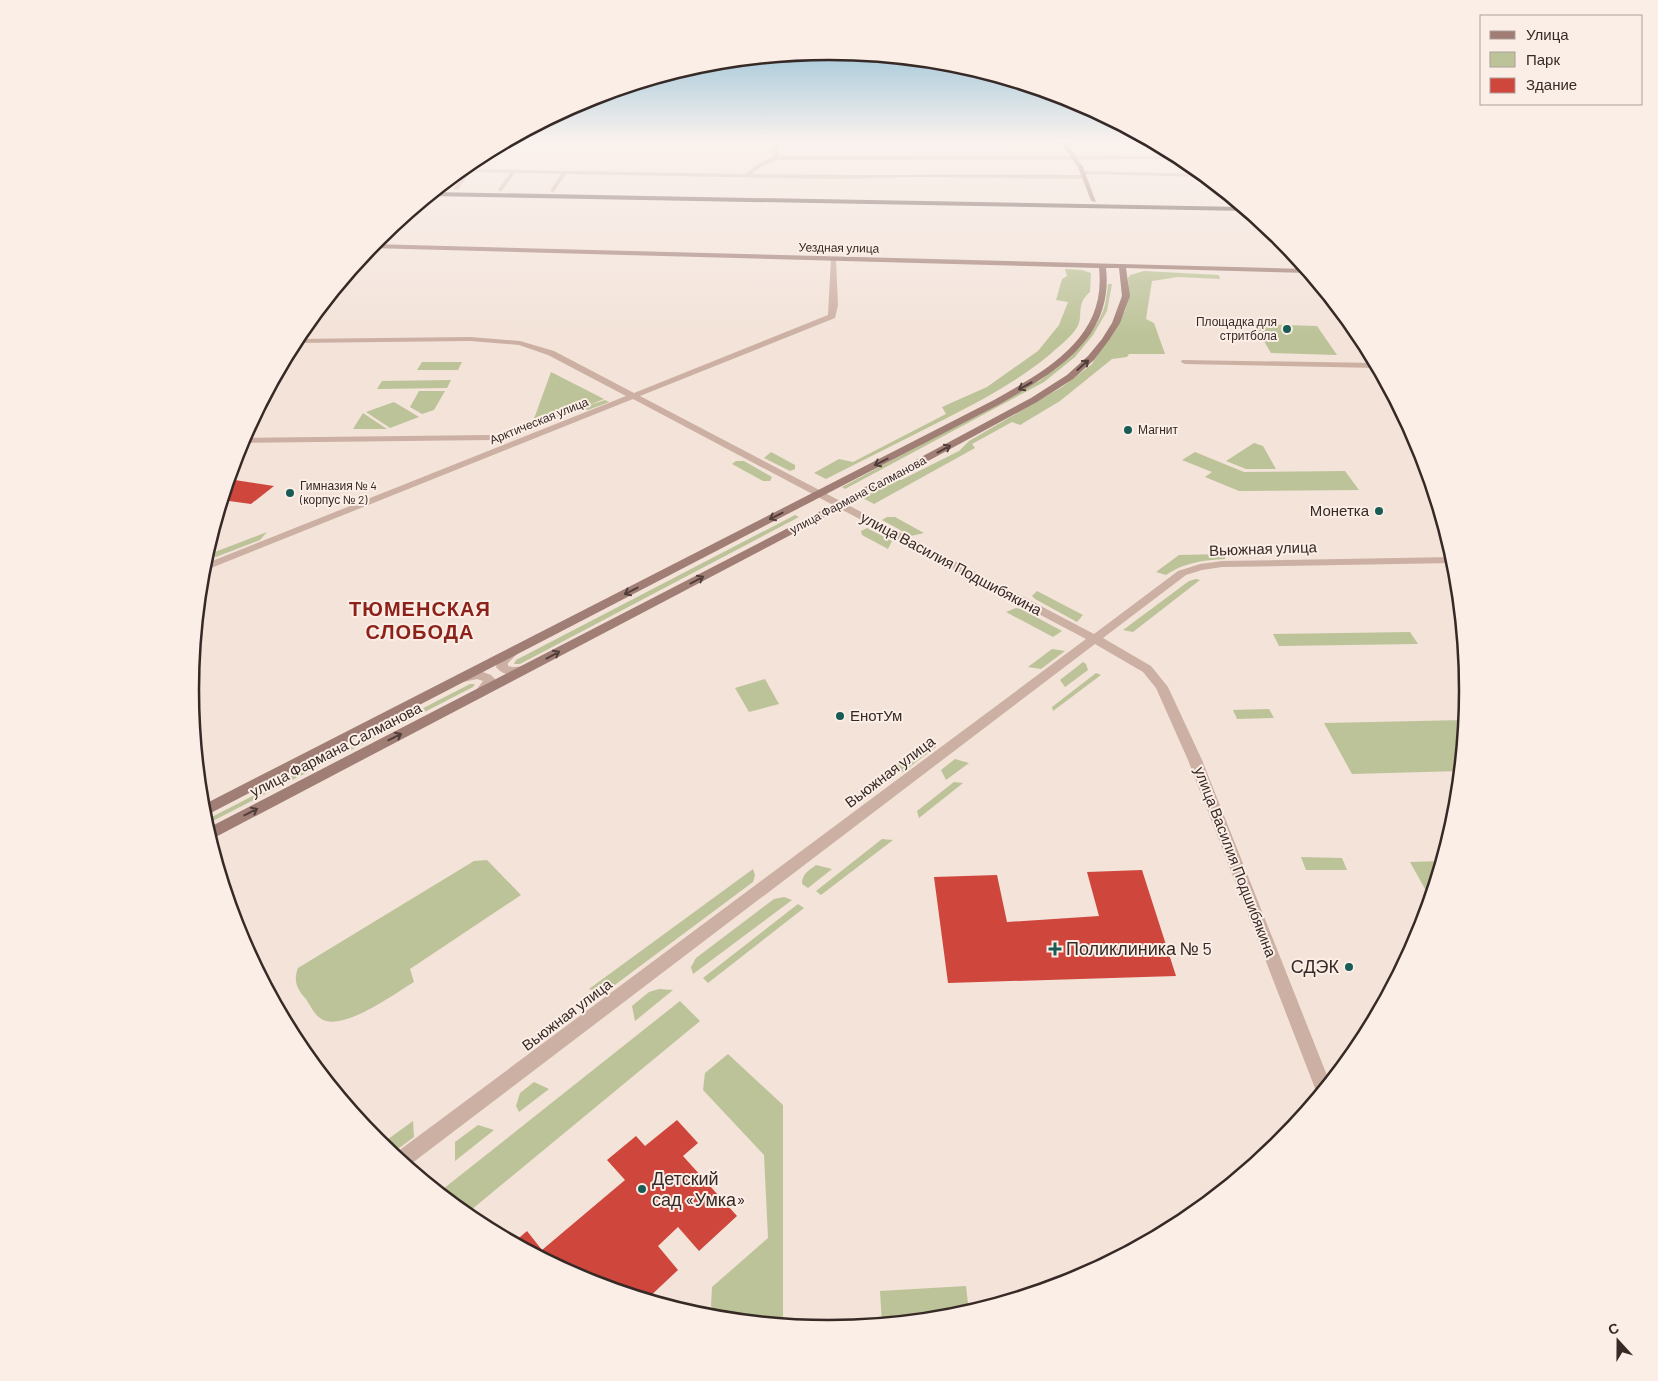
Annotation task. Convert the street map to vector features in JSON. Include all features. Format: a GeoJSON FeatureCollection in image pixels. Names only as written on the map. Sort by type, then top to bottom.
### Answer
{"type":"FeatureCollection","features":[{"type":"Feature","properties":{"kind":"highway"},"geometry":{"type":"LineString","coordinates":[[1116,206],[1236,209]]}},
{"type":"Feature","properties":{"kind":"street","name":"Уездная улица"},"geometry":{"type":"LineString","coordinates":[[382,246],[1299,271]]}},
{"type":"Feature","properties":{"kind":"street","name":"Арктическая улица"},"geometry":{"type":"LineString","coordinates":[[211,565],[828,318],[832,316],[834,305],[833,259]]}},
{"type":"Feature","properties":{"kind":"street","name":"улица Фармана Салманова"},"geometry":{"type":"LineString","coordinates":[[210,808],[511,654],[1038,379],[1080,341],[1100,310],[1103,292],[1102,266]]}},
{"type":"Feature","properties":{"kind":"street","name":"улица Фармана Салманова"},"geometry":{"type":"LineString","coordinates":[[215,831],[840,505],[1026,405],[1070,377],[1091,358],[1116,322],[1126,296],[1122,266]]}},
{"type":"Feature","properties":{"kind":"street","name":"улица Василия Подшибякина"},"geometry":{"type":"LineString","coordinates":[[305,340],[470,339],[520,343],[551,353],[1095,639],[1147,669],[1162,687],[1195,760],[1322,1083]]}},
{"type":"Feature","properties":{"kind":"street"},"geometry":{"type":"LineString","coordinates":[[1185,362],[1369,366]]}},
{"type":"Feature","properties":{"kind":"street","name":"Арктическая улица"},"geometry":{"type":"LineString","coordinates":[[250,441],[489,438]]}},
{"type":"Feature","properties":{"kind":"street","name":"Вьюжная улица"},"geometry":{"type":"LineString","coordinates":[[406,1158],[1182,573],[1200,567],[1222,564],[1445,560]]}},
{"type":"Feature","properties":{"kind":"street","name":"улица Фармана Салманова"},"geometry":{"type":"LineString","coordinates":[[511,654],[502,662],[502,667],[506,671],[514,672],[528,668]]}},
{"type":"Feature","properties":{"kind":"street","name":"улица Фармана Салманова"},"geometry":{"type":"LineString","coordinates":[[463,678],[478,675],[486,676],[490,680],[488,685],[479,694]]}},
{"type":"Feature","properties":{"kind":"green space"},"geometry":{"type":"Polygon","coordinates":[[[1065,269],[1082,270],[1091,273],[1090,292],[1082,302],[1079,325],[1048,356],[1008,385],[826,479],[814,473],[839,459],[853,462],[946,414],[942,407],[987,387],[1038,351],[1059,325],[1068,302],[1056,300],[1062,279],[1067,276],[1065,269]]]}},
{"type":"Feature","properties":{"kind":"green space"},"geometry":{"type":"Polygon","coordinates":[[[1144,271],[1219,275],[1220,279],[1178,277],[1152,281],[1146,319],[1154,323],[1165,354],[1129,354],[1127,357],[1112,359],[1060,401],[1020,425],[1012,422],[972,444],[975,448],[874,504],[861,497],[893,480],[901,480],[959,451],[969,441],[1062,387],[1092,364],[1125,311],[1129,297],[1128,278],[1130,275],[1144,271]]]}},
{"type":"Feature","properties":{"kind":"green space"},"geometry":{"type":"Polygon","coordinates":[[[1108,284],[1112,284],[1107,311],[1093,335],[1075,357],[1044,382],[845,489],[842,487],[1041,380],[1076,349],[1098,321],[1106,301],[1108,284]]]}},
{"type":"Feature","properties":{"kind":"green space"},"geometry":{"type":"Polygon","coordinates":[[[1254,324],[1317,326],[1337,355],[1271,353],[1254,324]]]}},
{"type":"Feature","properties":{"kind":"green space"},"geometry":{"type":"Polygon","coordinates":[[[422,362],[462,362],[458,370],[417,370],[422,362]]]}},
{"type":"Feature","properties":{"kind":"green space"},"geometry":{"type":"Polygon","coordinates":[[[551,372],[604,399],[587,406],[605,400],[609,402],[588,410],[580,408],[531,427],[551,372]]]}},
{"type":"Feature","properties":{"kind":"green space"},"geometry":{"type":"Polygon","coordinates":[[[451,380],[447,388],[377,389],[382,381],[451,380]]]}},
{"type":"Feature","properties":{"kind":"green space"},"geometry":{"type":"Polygon","coordinates":[[[419,391],[445,391],[434,410],[422,414],[410,407],[419,391]]]}},
{"type":"Feature","properties":{"kind":"green space"},"geometry":{"type":"Polygon","coordinates":[[[394,402],[419,417],[390,428],[366,412],[394,402]]]}},
{"type":"Feature","properties":{"kind":"green space"},"geometry":{"type":"Polygon","coordinates":[[[363,413],[387,429],[353,429],[363,413]]]}},
{"type":"Feature","properties":{"kind":"green space"},"geometry":{"type":"Polygon","coordinates":[[[1254,443],[1263,446],[1276,469],[1246,469],[1226,461],[1254,443]]]}},
{"type":"Feature","properties":{"kind":"green space"},"geometry":{"type":"Polygon","coordinates":[[[771,452],[795,465],[795,469],[790,471],[764,458],[771,452]]]}},
{"type":"Feature","properties":{"kind":"green space"},"geometry":{"type":"Polygon","coordinates":[[[1195,452],[1244,472],[1345,471],[1359,490],[1239,491],[1205,477],[1212,472],[1182,460],[1195,452]]]}},
{"type":"Feature","properties":{"kind":"green space"},"geometry":{"type":"Polygon","coordinates":[[[736,461],[744,461],[772,477],[770,481],[763,481],[732,464],[736,461]]]}},
{"type":"Feature","properties":{"kind":"green space"},"geometry":{"type":"Polygon","coordinates":[[[795,515],[799,517],[520,664],[514,664],[516,660],[795,515]]]}},
{"type":"Feature","properties":{"kind":"green space"},"geometry":{"type":"Polygon","coordinates":[[[887,517],[895,517],[924,533],[911,536],[882,520],[887,517]]]}},
{"type":"Feature","properties":{"kind":"green space"},"geometry":{"type":"Polygon","coordinates":[[[867,528],[892,541],[888,549],[862,535],[861,531],[867,528]]]}},
{"type":"Feature","properties":{"kind":"green space"},"geometry":{"type":"Polygon","coordinates":[[[267,532],[260,540],[216,557],[213,556],[214,552],[267,532]]]}},
{"type":"Feature","properties":{"kind":"green space"},"geometry":{"type":"Polygon","coordinates":[[[1225,554],[1225,559],[1194,563],[1166,575],[1156,572],[1179,555],[1225,554]]]}},
{"type":"Feature","properties":{"kind":"green space"},"geometry":{"type":"Polygon","coordinates":[[[1200,580],[1133,632],[1123,630],[1189,581],[1200,580]]]}},
{"type":"Feature","properties":{"kind":"green space"},"geometry":{"type":"Polygon","coordinates":[[[1037,591],[1083,615],[1077,622],[1035,599],[1032,596],[1037,591]]]}},
{"type":"Feature","properties":{"kind":"green space"},"geometry":{"type":"Polygon","coordinates":[[[1016,608],[1062,631],[1053,637],[1006,612],[1016,608]]]}},
{"type":"Feature","properties":{"kind":"green space"},"geometry":{"type":"Polygon","coordinates":[[[1410,632],[1418,644],[1279,646],[1273,634],[1410,632]]]}},
{"type":"Feature","properties":{"kind":"green space"},"geometry":{"type":"Polygon","coordinates":[[[1052,649],[1065,651],[1041,669],[1028,667],[1052,649]]]}},
{"type":"Feature","properties":{"kind":"green space"},"geometry":{"type":"Polygon","coordinates":[[[1083,662],[1088,670],[1065,687],[1060,680],[1083,662]]]}},
{"type":"Feature","properties":{"kind":"green space"},"geometry":{"type":"Polygon","coordinates":[[[1096,673],[1101,675],[1053,711],[1052,707],[1096,673]]]}},
{"type":"Feature","properties":{"kind":"green space"},"geometry":{"type":"Polygon","coordinates":[[[765,679],[779,704],[749,712],[735,688],[765,679]]]}},
{"type":"Feature","properties":{"kind":"green space"},"geometry":{"type":"Polygon","coordinates":[[[470,684],[475,684],[473,687],[213,821],[212,817],[470,684]]]}},
{"type":"Feature","properties":{"kind":"green space"},"geometry":{"type":"Polygon","coordinates":[[[1269,709],[1274,718],[1237,719],[1233,710],[1269,709]]]}},
{"type":"Feature","properties":{"kind":"green space"},"geometry":{"type":"Polygon","coordinates":[[[1459,720],[1454,771],[1352,774],[1324,723],[1459,720]]]}},
{"type":"Feature","properties":{"kind":"green space"},"geometry":{"type":"Polygon","coordinates":[[[931,737],[936,747],[903,772],[890,768],[931,737]]]}},
{"type":"Feature","properties":{"kind":"green space"},"geometry":{"type":"Polygon","coordinates":[[[955,759],[969,763],[946,780],[941,770],[955,759]]]}},
{"type":"Feature","properties":{"kind":"green space"},"geometry":{"type":"Polygon","coordinates":[[[954,782],[963,783],[919,818],[917,811],[954,782]]]}},
{"type":"Feature","properties":{"kind":"green space"},"geometry":{"type":"Polygon","coordinates":[[[882,839],[893,840],[821,895],[816,891],[882,839]]]}},
{"type":"Feature","properties":{"kind":"green space"},"geometry":{"type":"Polygon","coordinates":[[[1301,857],[1342,858],[1347,870],[1306,870],[1301,857]]]}},
{"type":"Feature","properties":{"kind":"green space"},"geometry":{"type":"Polygon","coordinates":[[[487,860],[521,895],[410,969],[414,982],[368,1010],[341,1021],[329,1021],[320,1018],[316,1014],[297,985],[298,968],[474,861],[487,860]]]}},
{"type":"Feature","properties":{"kind":"green space"},"geometry":{"type":"Polygon","coordinates":[[[1436,861],[1426,892],[1410,862],[1436,861]]]}},
{"type":"Feature","properties":{"kind":"green space"},"geometry":{"type":"Polygon","coordinates":[[[816,865],[832,869],[808,888],[802,884],[803,878],[816,865]]]}},
{"type":"Feature","properties":{"kind":"green space"},"geometry":{"type":"Polygon","coordinates":[[[753,869],[755,875],[753,882],[604,993],[589,989],[753,869]]]}},
{"type":"Feature","properties":{"kind":"green space"},"geometry":{"type":"Polygon","coordinates":[[[784,897],[792,900],[693,974],[691,967],[696,958],[774,899],[784,897]]]}},
{"type":"Feature","properties":{"kind":"green space"},"geometry":{"type":"Polygon","coordinates":[[[798,904],[804,908],[708,983],[703,978],[798,904]]]}},
{"type":"Feature","properties":{"kind":"green space"},"geometry":{"type":"Polygon","coordinates":[[[659,989],[673,990],[635,1021],[632,1006],[649,992],[659,989]]]}},
{"type":"Feature","properties":{"kind":"green space"},"geometry":{"type":"Polygon","coordinates":[[[680,1001],[700,1021],[471,1210],[443,1189],[680,1001]]]}},
{"type":"Feature","properties":{"kind":"green space"},"geometry":{"type":"Polygon","coordinates":[[[728,1054],[783,1105],[783,1320],[714,1310],[711,1306],[712,1287],[768,1238],[764,1155],[703,1090],[705,1073],[728,1054]]]}},
{"type":"Feature","properties":{"kind":"green space"},"geometry":{"type":"Polygon","coordinates":[[[534,1082],[549,1089],[519,1112],[516,1106],[520,1093],[534,1082]]]}},
{"type":"Feature","properties":{"kind":"green space"},"geometry":{"type":"Polygon","coordinates":[[[413,1121],[414,1137],[397,1150],[387,1140],[413,1121]]]}},
{"type":"Feature","properties":{"kind":"green space"},"geometry":{"type":"Polygon","coordinates":[[[478,1125],[494,1130],[455,1161],[455,1142],[478,1125]]]}},
{"type":"Feature","properties":{"kind":"green space"},"geometry":{"type":"Polygon","coordinates":[[[966,1286],[968,1305],[911,1316],[882,1319],[880,1291],[966,1286]]]}},
{"type":"Feature","properties":{"kind":"building","name":"Гимназия № 4 (корпус № 2)"},"geometry":{"type":"Polygon","coordinates":[[[235,480],[274,486],[251,504],[228,501],[235,480]]]}},
{"type":"Feature","properties":{"kind":"building","name":"Поликлиника № 5"},"geometry":{"type":"Polygon","coordinates":[[[1142,870],[1176,976],[948,983],[934,877],[997,875],[1007,922],[1099,916],[1087,872],[1142,870]]]}},
{"type":"Feature","properties":{"kind":"building"},"geometry":{"type":"Polygon","coordinates":[[[677,1120],[698,1143],[683,1156],[737,1216],[699,1251],[678,1227],[658,1246],[678,1270],[651,1295],[588,1273],[518,1239],[527,1231],[542,1250],[625,1180],[607,1160],[636,1136],[645,1146],[677,1120]]]}},
{"type":"Feature","properties":{"kind":"place","name":"Площадка для стритбола"},"geometry":{"type":"Point","coordinates":[1287,329]}},
{"type":"Feature","properties":{"kind":"place","name":"Магнит"},"geometry":{"type":"Point","coordinates":[1128,430]}},
{"type":"Feature","properties":{"kind":"place","name":"Гимназия № 4 (корпус № 2)"},"geometry":{"type":"Point","coordinates":[290,493]}},
{"type":"Feature","properties":{"kind":"place","name":"Монетка"},"geometry":{"type":"Point","coordinates":[1379,511]}},
{"type":"Feature","properties":{"kind":"place","name":"ЕнотУм"},"geometry":{"type":"Point","coordinates":[840,716]}},
{"type":"Feature","properties":{"kind":"place","name":"Поликлиника № 5"},"geometry":{"type":"Point","coordinates":[1055,949]}},
{"type":"Feature","properties":{"kind":"place","name":"СДЭК"},"geometry":{"type":"Point","coordinates":[1349,967]}},
{"type":"Feature","properties":{"kind":"place","name":"Детский сад «Умка»"},"geometry":{"type":"Point","coordinates":[642,1189]}},
{"type":"Feature","properties":{"kind":"district","name":"ТЮМЕНСКАЯ СЛОБОДА"},"geometry":{"type":"Point","coordinates":[420,620]}}]}
